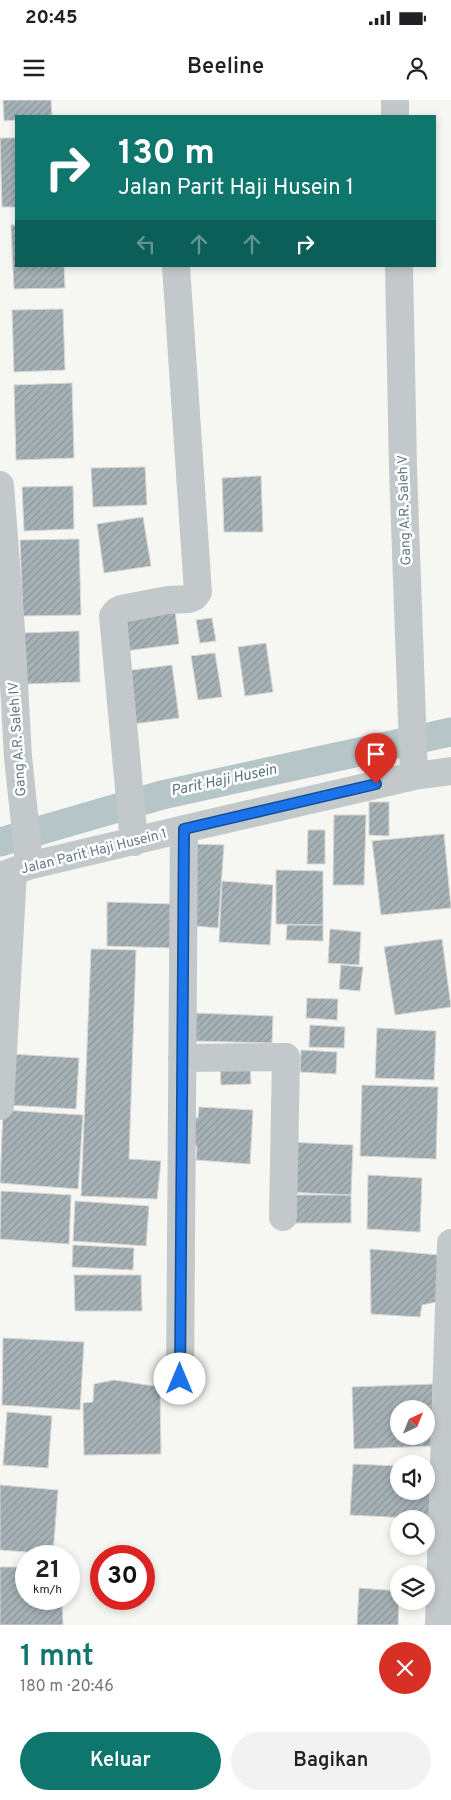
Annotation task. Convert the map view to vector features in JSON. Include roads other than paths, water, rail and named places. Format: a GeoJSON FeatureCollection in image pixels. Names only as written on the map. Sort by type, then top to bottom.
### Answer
{"type":"FeatureCollection","features":[{"type":"Feature","properties":{"kind":"street"},"geometry":{"type":"LineString","coordinates":[[395,100],[395,115]]}},
{"type":"Feature","properties":{"kind":"street"},"geometry":{"type":"LineString","coordinates":[[134,833],[112,616],[121,608],[168,600],[189,599],[198,592],[176,267]]}},
{"type":"Feature","properties":{"kind":"street","name":"Gang A.R. Saleh V"},"geometry":{"type":"LineString","coordinates":[[399,267],[403,468],[414,765]]}},
{"type":"Feature","properties":{"kind":"street","name":"Gang A.R. Saleh IV"},"geometry":{"type":"LineString","coordinates":[[0,485],[11,631],[14,710],[23,813],[17,867],[0,1106]]}},
{"type":"Feature","properties":{"kind":"street","name":"Jalan Parit Haji Husein 1"},"geometry":{"type":"LineString","coordinates":[[17,867],[134,833],[184,829],[414,765],[451,770]]}},
{"type":"Feature","properties":{"kind":"street"},"geometry":{"type":"LineString","coordinates":[[180,1379],[184,829]]}},
{"type":"Feature","properties":{"kind":"street"},"geometry":{"type":"LineString","coordinates":[[182,1058],[286,1057],[283,1217]]}},
{"type":"Feature","properties":{"kind":"street"},"geometry":{"type":"LineString","coordinates":[[439,1625],[451,1243]]}},
{"type":"Feature","properties":{"kind":"waterway","name":"Parit Haji Husein"},"geometry":{"type":"LineString","coordinates":[[0,842],[162,795],[451,732]]}}]}
